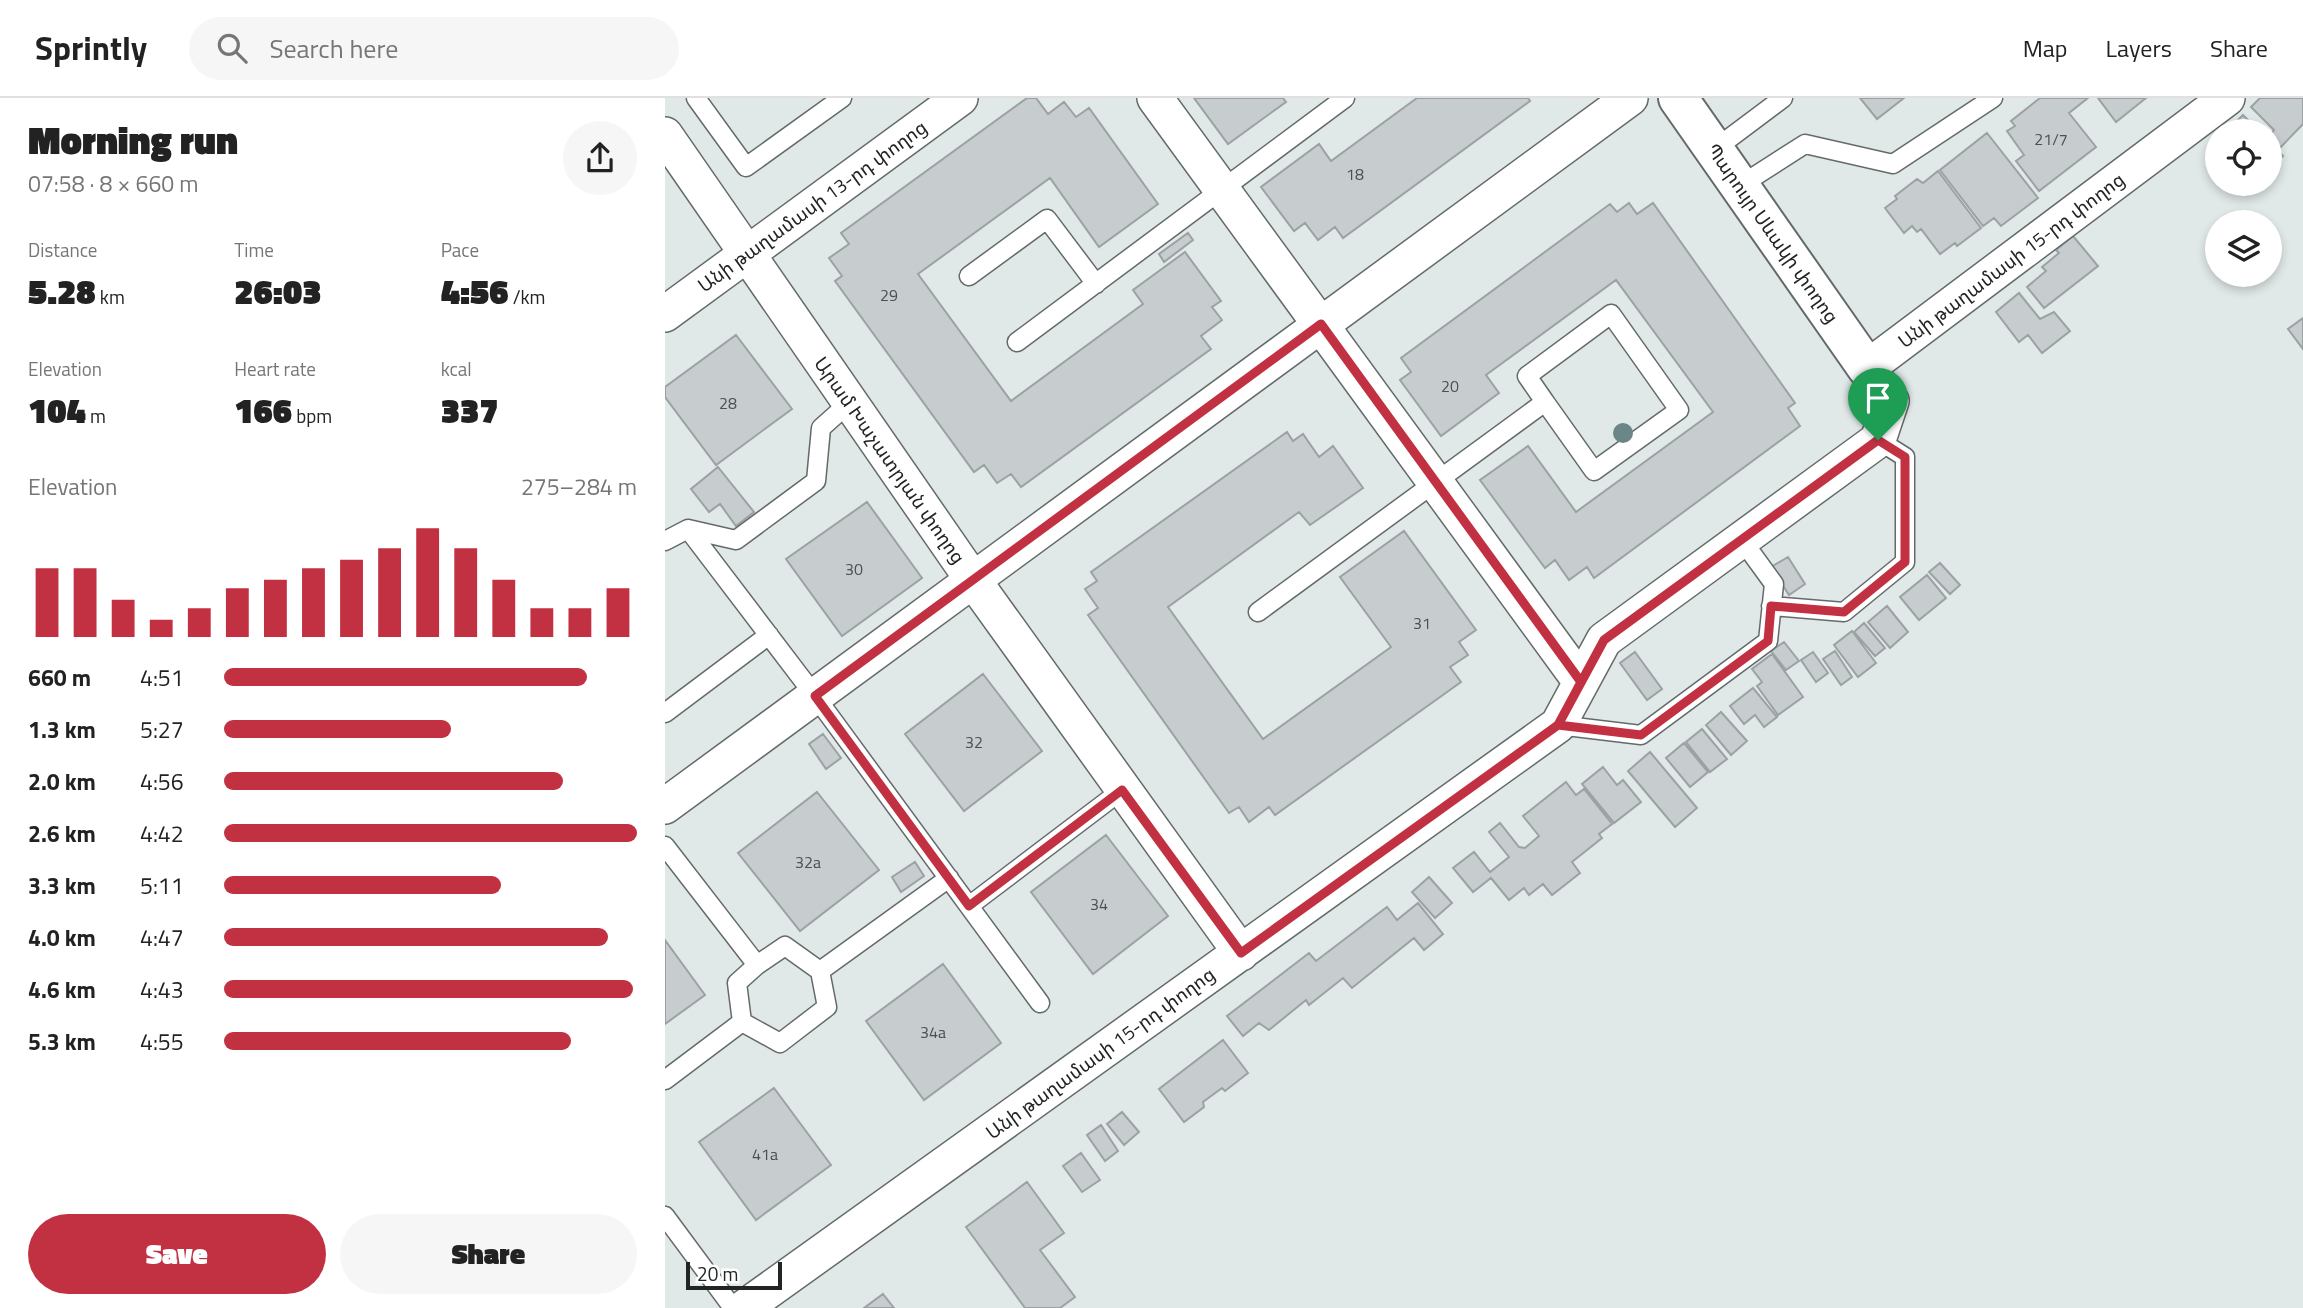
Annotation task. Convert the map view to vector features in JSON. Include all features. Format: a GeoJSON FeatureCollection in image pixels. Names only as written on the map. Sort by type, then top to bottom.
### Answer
{"type":"FeatureCollection","features":[{"type":"Feature","properties":{"kind":"street","name":"Անի թաղամասի 13-րդ փողոց"},"geometry":{"type":"LineString","coordinates":[[665,314],[960,98]]}},
{"type":"Feature","properties":{"kind":"street"},"geometry":{"type":"LineString","coordinates":[[1156,98],[1581,682]]}},
{"type":"Feature","properties":{"kind":"street"},"geometry":{"type":"LineString","coordinates":[[665,806],[1630,98]]}},
{"type":"Feature","properties":{"kind":"street","name":"Պարույր Սևակի փողոց"},"geometry":{"type":"LineString","coordinates":[[1678,98],[1867,368]]}},
{"type":"Feature","properties":{"kind":"street","name":"Անի թաղամասի 15-րդ փողոց"},"geometry":{"type":"LineString","coordinates":[[1867,368],[2227,98]]}},
{"type":"Feature","properties":{"kind":"street","name":"Արամ Խաչատրյան փողոց"},"geometry":{"type":"LineString","coordinates":[[665,135],[973,580],[1241,953]]}},
{"type":"Feature","properties":{"kind":"street"},"geometry":{"type":"LineString","coordinates":[[1867,368],[1891,401],[1878,440]]}},
{"type":"Feature","properties":{"kind":"street","name":"Անի թաղամասի 15-րդ փողոց"},"geometry":{"type":"LineString","coordinates":[[744,1308],[1558,725],[1604,640],[1878,440]]}},
{"type":"Feature","properties":{"kind":"lane"},"geometry":{"type":"LineString","coordinates":[[696,98],[746,167],[842,98]]}},
{"type":"Feature","properties":{"kind":"lane"},"geometry":{"type":"LineString","coordinates":[[1017,342],[1345,98]]}},
{"type":"Feature","properties":{"kind":"lane"},"geometry":{"type":"LineString","coordinates":[[1715,149],[1783,98]]}},
{"type":"Feature","properties":{"kind":"lane"},"geometry":{"type":"LineString","coordinates":[[1741,185],[1805,144],[1893,164],[1993,98]]}},
{"type":"Feature","properties":{"kind":"lane"},"geometry":{"type":"LineString","coordinates":[[969,276],[1047,219],[1096,284]]}},
{"type":"Feature","properties":{"kind":"lane"},"geometry":{"type":"LineString","coordinates":[[1611,314],[1679,410],[1594,471],[1545,402],[1527,376],[1611,314]]}},
{"type":"Feature","properties":{"kind":"lane"},"geometry":{"type":"LineString","coordinates":[[1258,612],[1545,402]]}},
{"type":"Feature","properties":{"kind":"lane"},"geometry":{"type":"LineString","coordinates":[[665,541],[688,529],[736,540],[816,481],[821,428],[849,403]]}},
{"type":"Feature","properties":{"kind":"lane"},"geometry":{"type":"LineString","coordinates":[[1771,606],[1844,612],[1905,562],[1905,457],[1878,440]]}},
{"type":"Feature","properties":{"kind":"lane"},"geometry":{"type":"LineString","coordinates":[[688,529],[815,696],[1040,1003]]}},
{"type":"Feature","properties":{"kind":"lane"},"geometry":{"type":"LineString","coordinates":[[1558,725],[1641,735],[1768,641],[1774,584],[1742,540]]}},
{"type":"Feature","properties":{"kind":"lane"},"geometry":{"type":"LineString","coordinates":[[665,713],[769,635]]}},
{"type":"Feature","properties":{"kind":"lane"},"geometry":{"type":"LineString","coordinates":[[969,906],[1122,790]]}},
{"type":"Feature","properties":{"kind":"lane"},"geometry":{"type":"LineString","coordinates":[[665,846],[757,965]]}},
{"type":"Feature","properties":{"kind":"lane"},"geometry":{"type":"LineString","coordinates":[[820,971],[949,878]]}},
{"type":"Feature","properties":{"kind":"lane"},"geometry":{"type":"LineString","coordinates":[[785,946],[820,971],[827,1007],[780,1043],[742,1023],[737,983],[785,946]]}},
{"type":"Feature","properties":{"kind":"lane"},"geometry":{"type":"LineString","coordinates":[[665,1080],[742,1023]]}},
{"type":"Feature","properties":{"kind":"lane"},"geometry":{"type":"LineString","coordinates":[[665,1216],[733,1308]]}},
{"type":"Feature","properties":{"kind":"building"},"geometry":{"type":"Polygon","coordinates":[[[1027,98],[1036,98],[1048,114],[1064,102],[1076,117],[1089,108],[1158,204],[1099,247],[1050,178],[918,274],[1011,401],[1143,304],[1133,290],[1185,252],[1221,301],[1212,307],[1222,320],[1201,336],[1211,349],[1021,487],[1011,474],[997,483],[984,465],[974,472],[835,281],[842,276],[829,258],[849,244],[841,233],[1027,98]]]}},
{"type":"Feature","properties":{"kind":"building"},"geometry":{"type":"Polygon","coordinates":[[[1194,98],[1283,98],[1286,102],[1228,144],[1194,98]]]}},
{"type":"Feature","properties":{"kind":"building"},"geometry":{"type":"Polygon","coordinates":[[[1417,98],[1528,98],[1530,101],[1343,238],[1335,227],[1318,240],[1305,223],[1294,231],[1261,187],[1319,144],[1331,161],[1417,98]]]}},
{"type":"Feature","properties":{"kind":"building"},"geometry":{"type":"Polygon","coordinates":[[[1860,98],[1904,98],[1877,119],[1860,98]]]}},
{"type":"Feature","properties":{"kind":"building"},"geometry":{"type":"Polygon","coordinates":[[[2040,98],[2088,98],[2069,113],[2096,147],[2039,191],[2016,161],[2024,155],[2007,131],[2015,126],[2011,121],[2040,98]]]}},
{"type":"Feature","properties":{"kind":"building"},"geometry":{"type":"Polygon","coordinates":[[[2098,98],[2146,98],[2116,122],[2098,98]]]}},
{"type":"Feature","properties":{"kind":"building"},"geometry":{"type":"Polygon","coordinates":[[[2260,98],[2303,98],[2303,124],[2282,146],[2282,119],[2263,119],[2251,107],[2260,98]]]}},
{"type":"Feature","properties":{"kind":"building"},"geometry":{"type":"Polygon","coordinates":[[[1987,133],[2038,198],[2001,226],[1994,218],[1983,226],[1940,170],[1987,133]]]}},
{"type":"Feature","properties":{"kind":"building"},"geometry":{"type":"Polygon","coordinates":[[[1938,171],[1981,228],[1957,246],[1955,243],[1940,254],[1921,229],[1917,232],[1912,226],[1904,233],[1885,208],[1897,199],[1895,196],[1917,179],[1923,183],[1938,171]]]}},
{"type":"Feature","properties":{"kind":"building"},"geometry":{"type":"Polygon","coordinates":[[[1629,203],[1637,214],[1653,203],[1795,403],[1788,408],[1800,426],[1594,578],[1587,567],[1569,580],[1555,560],[1545,568],[1480,480],[1528,446],[1576,512],[1713,412],[1616,280],[1486,375],[1499,393],[1441,436],[1400,380],[1411,372],[1401,358],[1610,204],[1617,212],[1629,203]]]}},
{"type":"Feature","properties":{"kind":"building"},"geometry":{"type":"Polygon","coordinates":[[[1188,233],[1193,240],[1164,262],[1159,254],[1188,233]]]}},
{"type":"Feature","properties":{"kind":"building"},"geometry":{"type":"Polygon","coordinates":[[[2073,236],[2098,266],[2044,308],[2027,287],[2046,271],[2042,267],[2059,253],[2056,250],[2073,236]]]}},
{"type":"Feature","properties":{"kind":"building"},"geometry":{"type":"Polygon","coordinates":[[[2019,293],[2040,319],[2054,312],[2070,331],[2042,353],[2028,335],[2019,342],[1996,312],[2019,293]]]}},
{"type":"Feature","properties":{"kind":"building"},"geometry":{"type":"Polygon","coordinates":[[[2303,318],[2303,349],[2288,329],[2303,318]]]}},
{"type":"Feature","properties":{"kind":"building"},"geometry":{"type":"Polygon","coordinates":[[[736,335],[792,409],[716,465],[665,397],[665,387],[736,335]]]}},
{"type":"Feature","properties":{"kind":"building"},"geometry":{"type":"Polygon","coordinates":[[[1287,432],[1293,441],[1303,434],[1319,457],[1333,446],[1363,488],[1310,525],[1299,512],[1168,607],[1263,739],[1391,647],[1340,577],[1404,531],[1476,630],[1459,642],[1468,655],[1450,667],[1461,682],[1275,815],[1269,807],[1249,822],[1239,807],[1229,813],[1088,615],[1098,608],[1085,589],[1097,581],[1091,572],[1287,432]]]}},
{"type":"Feature","properties":{"kind":"building"},"geometry":{"type":"Polygon","coordinates":[[[718,467],[754,512],[736,526],[720,504],[709,512],[691,489],[718,467]]]}},
{"type":"Feature","properties":{"kind":"building"},"geometry":{"type":"Polygon","coordinates":[[[867,502],[922,578],[842,636],[786,559],[867,502]]]}},
{"type":"Feature","properties":{"kind":"building"},"geometry":{"type":"Polygon","coordinates":[[[1788,557],[1805,584],[1789,595],[1771,567],[1788,557]]]}},
{"type":"Feature","properties":{"kind":"building"},"geometry":{"type":"Polygon","coordinates":[[[1940,563],[1960,585],[1950,594],[1929,572],[1940,563]]]}},
{"type":"Feature","properties":{"kind":"building"},"geometry":{"type":"Polygon","coordinates":[[[1927,575],[1946,598],[1919,620],[1900,597],[1927,575]]]}},
{"type":"Feature","properties":{"kind":"building"},"geometry":{"type":"Polygon","coordinates":[[[1887,606],[1908,632],[1890,648],[1868,622],[1887,606]]]}},
{"type":"Feature","properties":{"kind":"building"},"geometry":{"type":"Polygon","coordinates":[[[1864,623],[1885,648],[1875,656],[1854,632],[1864,623]]]}},
{"type":"Feature","properties":{"kind":"building"},"geometry":{"type":"Polygon","coordinates":[[[1852,631],[1876,663],[1858,677],[1834,645],[1852,631]]]}},
{"type":"Feature","properties":{"kind":"building"},"geometry":{"type":"Polygon","coordinates":[[[1784,642],[1799,661],[1786,670],[1771,651],[1784,642]]]}},
{"type":"Feature","properties":{"kind":"building"},"geometry":{"type":"Polygon","coordinates":[[[1835,651],[1852,677],[1841,685],[1823,659],[1835,651]]]}},
{"type":"Feature","properties":{"kind":"building"},"geometry":{"type":"Polygon","coordinates":[[[1635,652],[1662,689],[1647,700],[1620,663],[1635,652]]]}},
{"type":"Feature","properties":{"kind":"building"},"geometry":{"type":"Polygon","coordinates":[[[1813,652],[1828,673],[1816,682],[1801,660],[1813,652]]]}},
{"type":"Feature","properties":{"kind":"building"},"geometry":{"type":"Polygon","coordinates":[[[1772,654],[1803,697],[1778,715],[1757,686],[1762,682],[1752,669],[1772,654]]]}},
{"type":"Feature","properties":{"kind":"building"},"geometry":{"type":"Polygon","coordinates":[[[983,674],[1042,751],[964,811],[905,734],[983,674]]]}},
{"type":"Feature","properties":{"kind":"building"},"geometry":{"type":"Polygon","coordinates":[[[1753,688],[1777,717],[1764,727],[1755,715],[1744,724],[1730,706],[1753,688]]]}},
{"type":"Feature","properties":{"kind":"building"},"geometry":{"type":"Polygon","coordinates":[[[1721,712],[1747,741],[1731,755],[1706,725],[1721,712]]]}},
{"type":"Feature","properties":{"kind":"building"},"geometry":{"type":"Polygon","coordinates":[[[1702,729],[1727,759],[1710,772],[1686,742],[1702,729]]]}},
{"type":"Feature","properties":{"kind":"building"},"geometry":{"type":"Polygon","coordinates":[[[823,734],[841,758],[826,769],[809,744],[823,734]]]}},
{"type":"Feature","properties":{"kind":"building"},"geometry":{"type":"Polygon","coordinates":[[[1684,743],[1708,772],[1690,787],[1666,758],[1684,743]]]}},
{"type":"Feature","properties":{"kind":"building"},"geometry":{"type":"Polygon","coordinates":[[[1650,752],[1697,808],[1675,827],[1628,771],[1650,752]]]}},
{"type":"Feature","properties":{"kind":"building"},"geometry":{"type":"Polygon","coordinates":[[[1603,767],[1617,785],[1623,780],[1641,802],[1614,823],[1582,784],[1603,767]]]}},
{"type":"Feature","properties":{"kind":"building"},"geometry":{"type":"Polygon","coordinates":[[[1566,782],[1576,795],[1584,789],[1612,824],[1599,834],[1602,838],[1572,862],[1580,873],[1552,895],[1543,884],[1529,895],[1524,888],[1509,900],[1491,878],[1473,892],[1453,868],[1474,852],[1490,872],[1509,857],[1489,832],[1500,823],[1519,847],[1525,848],[1539,836],[1523,816],[1566,782]]]}},
{"type":"Feature","properties":{"kind":"building"},"geometry":{"type":"Polygon","coordinates":[[[817,792],[879,870],[800,931],[738,853],[817,792]]]}},
{"type":"Feature","properties":{"kind":"building"},"geometry":{"type":"Polygon","coordinates":[[[1106,835],[1168,916],[1093,974],[1031,892],[1106,835]]]}},
{"type":"Feature","properties":{"kind":"building"},"geometry":{"type":"Polygon","coordinates":[[[915,862],[924,876],[901,892],[892,877],[915,862]]]}},
{"type":"Feature","properties":{"kind":"building"},"geometry":{"type":"Polygon","coordinates":[[[1429,877],[1452,903],[1435,918],[1412,892],[1429,877]]]}},
{"type":"Feature","properties":{"kind":"building"},"geometry":{"type":"Polygon","coordinates":[[[1418,903],[1443,934],[1424,950],[1414,938],[1352,988],[1343,978],[1309,1005],[1306,1000],[1269,1030],[1259,1023],[1243,1036],[1227,1016],[1309,953],[1316,961],[1387,907],[1397,920],[1418,903]]]}},
{"type":"Feature","properties":{"kind":"building"},"geometry":{"type":"Polygon","coordinates":[[[665,940],[705,995],[665,1024],[665,940]]]}},
{"type":"Feature","properties":{"kind":"building"},"geometry":{"type":"Polygon","coordinates":[[[943,964],[1001,1043],[924,1100],[866,1021],[943,964]]]}},
{"type":"Feature","properties":{"kind":"building"},"geometry":{"type":"Polygon","coordinates":[[[1223,1040],[1248,1073],[1225,1091],[1222,1088],[1203,1102],[1204,1107],[1184,1122],[1159,1089],[1223,1040]]]}},
{"type":"Feature","properties":{"kind":"building"},"geometry":{"type":"Polygon","coordinates":[[[774,1088],[831,1165],[756,1220],[699,1142],[774,1088]]]}},
{"type":"Feature","properties":{"kind":"building"},"geometry":{"type":"Polygon","coordinates":[[[1122,1112],[1139,1132],[1124,1145],[1107,1124],[1122,1112]]]}},
{"type":"Feature","properties":{"kind":"building"},"geometry":{"type":"Polygon","coordinates":[[[1101,1125],[1118,1151],[1105,1161],[1087,1135],[1101,1125]]]}},
{"type":"Feature","properties":{"kind":"building"},"geometry":{"type":"Polygon","coordinates":[[[1081,1153],[1100,1180],[1082,1192],[1063,1166],[1081,1153]]]}},
{"type":"Feature","properties":{"kind":"building"},"geometry":{"type":"Polygon","coordinates":[[[1027,1182],[1064,1233],[1040,1250],[1075,1297],[1060,1308],[1025,1308],[966,1227],[1027,1182]]]}},
{"type":"Feature","properties":{"kind":"building"},"geometry":{"type":"Polygon","coordinates":[[[883,1294],[894,1308],[864,1308],[883,1294]]]}},
{"type":"Feature","properties":{"kind":"route"},"geometry":{"type":"LineString","coordinates":[[1878,440],[1604,640],[1558,725],[1241,953],[1122,790],[969,906],[815,696],[1321,324],[1581,682],[1558,725],[1641,735],[1768,641],[1771,606],[1844,612],[1905,562],[1905,457],[1878,440]]}}]}
